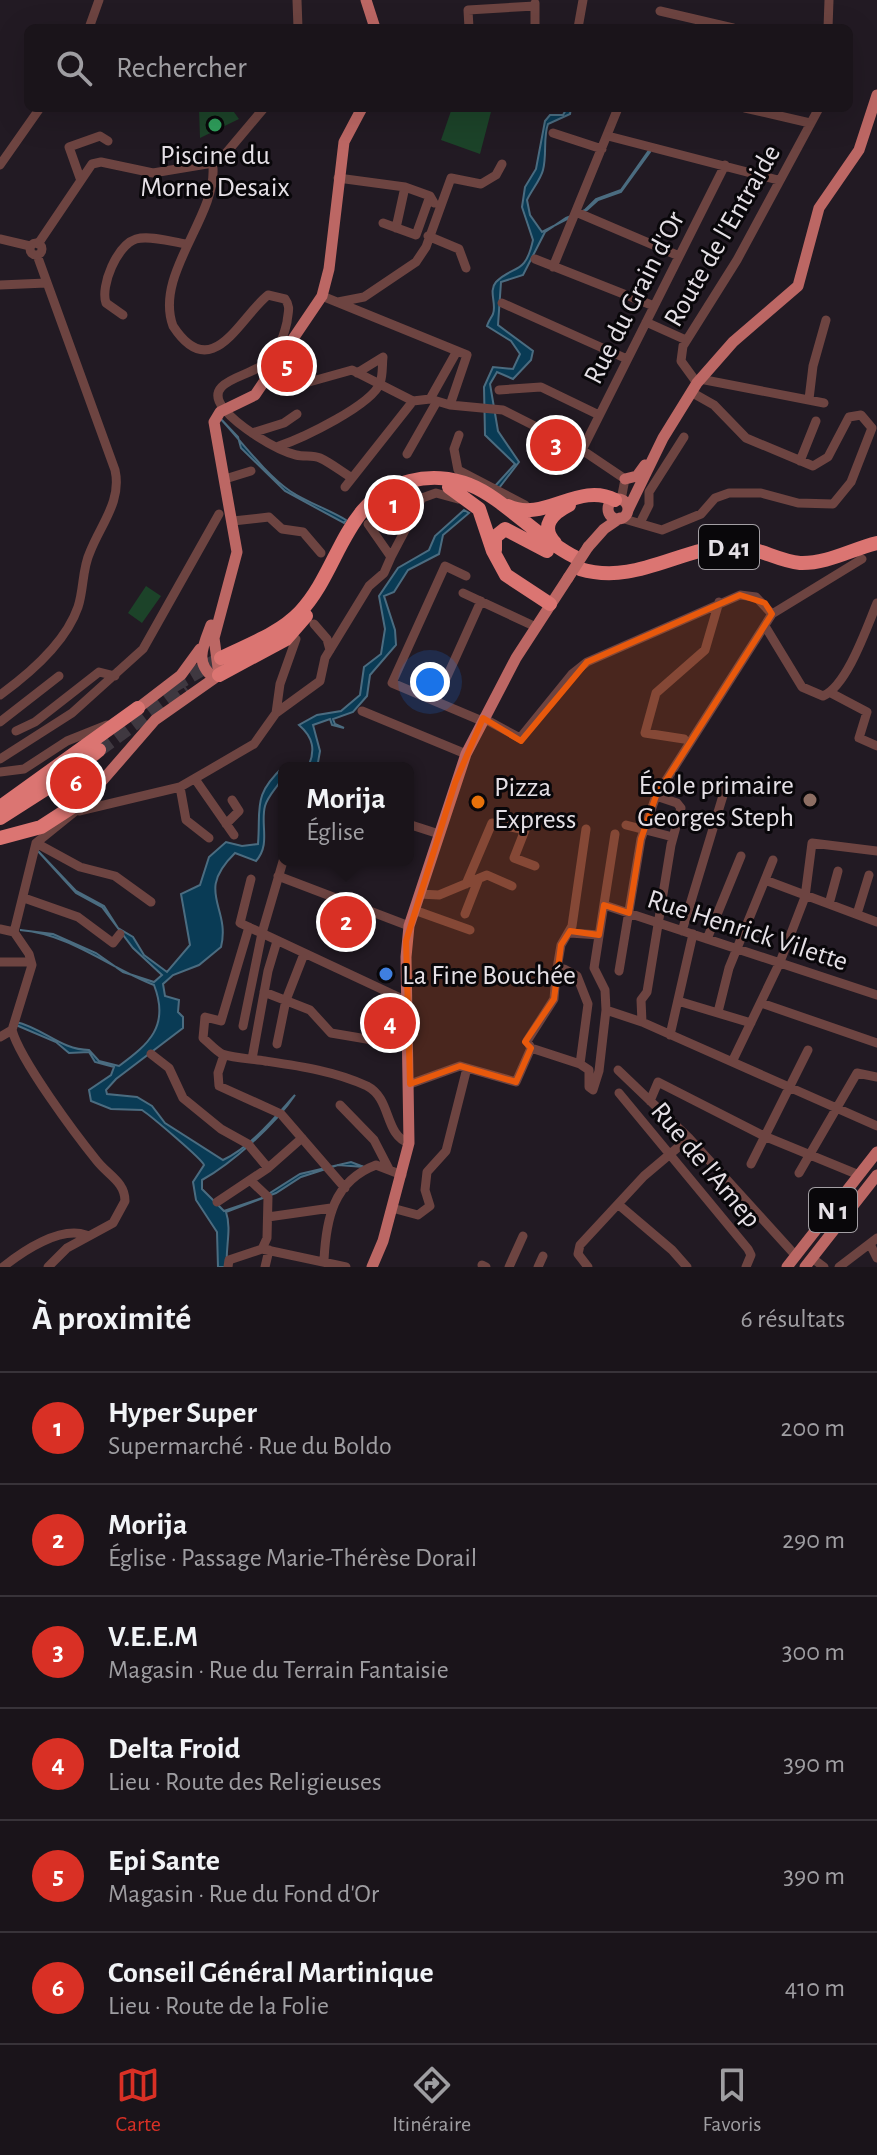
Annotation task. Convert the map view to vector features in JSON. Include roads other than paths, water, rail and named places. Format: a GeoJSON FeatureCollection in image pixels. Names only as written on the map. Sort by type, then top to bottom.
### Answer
{"type":"FeatureCollection","features":[{"type":"Feature","properties":{"kind":"highway","name":"D 41"},"geometry":{"type":"LineString","coordinates":[[216,661],[288,617],[316,591],[357,517],[385,490],[429,478],[463,482],[483,491],[576,562],[600,565],[635,563],[732,539],[806,555],[877,535]]}},
{"type":"Feature","properties":{"kind":"highway"},"geometry":{"type":"LineString","coordinates":[[449,487],[476,506],[497,562],[515,583],[550,604]]}},
{"type":"Feature","properties":{"kind":"highway","name":"D 41"},"geometry":{"type":"LineString","coordinates":[[310,620],[369,511],[392,494],[409,488],[449,487],[474,497],[547,551],[607,575],[638,572],[735,546],[787,561],[812,563],[877,543]]}},
{"type":"Feature","properties":{"kind":"highway"},"geometry":{"type":"LineString","coordinates":[[483,491],[516,509],[545,514],[589,498],[620,504]]}},
{"type":"Feature","properties":{"kind":"highway"},"geometry":{"type":"LineString","coordinates":[[545,514],[549,537],[576,562]]}},
{"type":"Feature","properties":{"kind":"highway"},"geometry":{"type":"LineString","coordinates":[[479,515],[496,535],[497,562]]}},
{"type":"Feature","properties":{"kind":"highway"},"geometry":{"type":"LineString","coordinates":[[496,535],[509,529],[547,551]]}},
{"type":"Feature","properties":{"kind":"highway"},"geometry":{"type":"LineString","coordinates":[[216,661],[286,639],[310,620]]}},
{"type":"Feature","properties":{"kind":"highway"},"geometry":{"type":"LineString","coordinates":[[0,807],[138,708]]}},
{"type":"Feature","properties":{"kind":"highway"},"geometry":{"type":"LineString","coordinates":[[0,807],[96,749],[60,780],[0,818]]}},
{"type":"Feature","properties":{"kind":"highway"},"geometry":{"type":"LineString","coordinates":[[0,838],[41,827],[73,811],[89,796]]}},
{"type":"Feature","properties":{"kind":"main road"},"geometry":{"type":"LineString","coordinates":[[366,0],[374,24]]}},
{"type":"Feature","properties":{"kind":"main road"},"geometry":{"type":"LineString","coordinates":[[372,1267],[402,1175],[409,1143],[409,926],[466,754],[482,719],[576,562],[604,529],[696,385],[733,342],[798,286],[819,208],[859,150],[877,95]]}},
{"type":"Feature","properties":{"kind":"main road"},"geometry":{"type":"LineString","coordinates":[[89,796],[143,731],[199,688],[216,661],[214,635],[237,552],[214,429],[215,419],[225,410],[245,403],[255,395],[322,296],[329,269],[344,142],[360,112]]}},
{"type":"Feature","properties":{"kind":"main road"},"geometry":{"type":"LineString","coordinates":[[620,504],[638,493],[663,438]]}},
{"type":"Feature","properties":{"kind":"main road"},"geometry":{"type":"LineString","coordinates":[[200,659],[216,661]]}},
{"type":"Feature","properties":{"kind":"main road"},"geometry":{"type":"LineString","coordinates":[[200,659],[204,669],[216,661]]}},
{"type":"Feature","properties":{"kind":"main road"},"geometry":{"type":"LineString","coordinates":[[171,683],[200,659]]}},
{"type":"Feature","properties":{"kind":"main road"},"geometry":{"type":"LineString","coordinates":[[138,708],[188,668],[216,661]]}},
{"type":"Feature","properties":{"kind":"main road"},"geometry":{"type":"LineString","coordinates":[[185,674],[198,674],[201,680],[199,688]]}},
{"type":"Feature","properties":{"kind":"main road","name":"N 1"},"geometry":{"type":"LineString","coordinates":[[787,1267],[877,1152]]}},
{"type":"Feature","properties":{"kind":"main road","name":"N 1"},"geometry":{"type":"LineString","coordinates":[[809,1262],[877,1175]]}},
{"type":"Feature","properties":{"kind":"street"},"geometry":{"type":"LineString","coordinates":[[297,0],[298,24]]}},
{"type":"Feature","properties":{"kind":"street"},"geometry":{"type":"LineString","coordinates":[[579,24],[583,0]]}},
{"type":"Feature","properties":{"kind":"street"},"geometry":{"type":"LineString","coordinates":[[828,24],[829,0]]}},
{"type":"Feature","properties":{"kind":"street"},"geometry":{"type":"LineString","coordinates":[[89,24],[94,1]]}},
{"type":"Feature","properties":{"kind":"street"},"geometry":{"type":"LineString","coordinates":[[469,24],[468,10],[536,3],[535,24]]}},
{"type":"Feature","properties":{"kind":"street"},"geometry":{"type":"LineString","coordinates":[[660,11],[716,24]]}},
{"type":"Feature","properties":{"kind":"street"},"geometry":{"type":"LineString","coordinates":[[0,165],[37,112]]}},
{"type":"Feature","properties":{"kind":"street"},"geometry":{"type":"LineString","coordinates":[[35,248],[92,164],[101,162],[153,173],[212,164],[261,112]]}},
{"type":"Feature","properties":{"kind":"street"},"geometry":{"type":"LineString","coordinates":[[553,267],[617,112]]}},
{"type":"Feature","properties":{"kind":"street"},"geometry":{"type":"LineString","coordinates":[[762,112],[810,123]]}},
{"type":"Feature","properties":{"kind":"street","name":"Route de l'Entraide"},"geometry":{"type":"LineString","coordinates":[[696,385],[681,361],[686,340],[737,260],[817,112]]}},
{"type":"Feature","properties":{"kind":"street"},"geometry":{"type":"LineString","coordinates":[[553,133],[602,149]]}},
{"type":"Feature","properties":{"kind":"street"},"geometry":{"type":"LineString","coordinates":[[80,178],[69,147],[100,136],[108,141]]}},
{"type":"Feature","properties":{"kind":"street"},"geometry":{"type":"LineString","coordinates":[[608,136],[778,180]]}},
{"type":"Feature","properties":{"kind":"street"},"geometry":{"type":"LineString","coordinates":[[212,164],[211,189],[186,244],[170,314],[177,331],[195,345],[210,349],[225,344],[268,295],[282,296],[289,304],[283,337],[275,353],[263,366],[219,389],[218,398],[225,410],[252,433],[293,455],[319,458],[352,478]]}},
{"type":"Feature","properties":{"kind":"street"},"geometry":{"type":"LineString","coordinates":[[335,302],[364,297],[416,262],[451,178],[481,184],[496,175],[502,164]]}},
{"type":"Feature","properties":{"kind":"street","name":"Rue du Grain d'Or"},"geometry":{"type":"LineString","coordinates":[[582,450],[725,165]]}},
{"type":"Feature","properties":{"kind":"street"},"geometry":{"type":"LineString","coordinates":[[338,178],[405,187],[432,200],[416,235],[383,223]]}},
{"type":"Feature","properties":{"kind":"street"},"geometry":{"type":"LineString","coordinates":[[396,228],[405,187]]}},
{"type":"Feature","properties":{"kind":"street"},"geometry":{"type":"LineString","coordinates":[[576,212],[679,256]]}},
{"type":"Feature","properties":{"kind":"street"},"geometry":{"type":"LineString","coordinates":[[428,236],[459,249],[466,268]]}},
{"type":"Feature","properties":{"kind":"street"},"geometry":{"type":"LineString","coordinates":[[123,315],[106,303],[103,287],[126,245],[139,238],[186,244]]}},
{"type":"Feature","properties":{"kind":"street"},"geometry":{"type":"LineString","coordinates":[[0,239],[35,248]]}},
{"type":"Feature","properties":{"kind":"street"},"geometry":{"type":"LineString","coordinates":[[0,249],[14,242]]}},
{"type":"Feature","properties":{"kind":"street"},"geometry":{"type":"LineString","coordinates":[[0,695],[37,663],[75,615],[89,552],[117,491],[115,470],[35,248]]}},
{"type":"Feature","properties":{"kind":"street"},"geometry":{"type":"LineString","coordinates":[[535,259],[654,306]]}},
{"type":"Feature","properties":{"kind":"street"},"geometry":{"type":"LineString","coordinates":[[0,285],[46,283]]}},
{"type":"Feature","properties":{"kind":"street"},"geometry":{"type":"LineString","coordinates":[[322,296],[462,353]]}},
{"type":"Feature","properties":{"kind":"street"},"geometry":{"type":"LineString","coordinates":[[502,303],[627,359]]}},
{"type":"Feature","properties":{"kind":"street"},"geometry":{"type":"LineString","coordinates":[[809,399],[813,366],[826,320]]}},
{"type":"Feature","properties":{"kind":"street"},"geometry":{"type":"LineString","coordinates":[[646,322],[686,340]]}},
{"type":"Feature","properties":{"kind":"street"},"geometry":{"type":"LineString","coordinates":[[407,454],[433,401],[462,353]]}},
{"type":"Feature","properties":{"kind":"street"},"geometry":{"type":"LineString","coordinates":[[450,405],[462,353]]}},
{"type":"Feature","properties":{"kind":"street"},"geometry":{"type":"LineString","coordinates":[[279,446],[317,430],[368,399],[380,386],[383,357],[357,373]]}},
{"type":"Feature","properties":{"kind":"street"},"geometry":{"type":"LineString","coordinates":[[276,368],[309,382],[318,382],[339,372],[357,373],[413,401],[500,409],[582,450],[620,504],[640,523],[662,530],[701,514],[715,498],[729,493],[761,493],[798,503],[833,504],[851,482],[869,439],[871,422],[861,415],[849,417],[828,457],[821,464],[800,461],[746,438],[696,385]]}},
{"type":"Feature","properties":{"kind":"street"},"geometry":{"type":"LineString","coordinates":[[696,385],[824,403]]}},
{"type":"Feature","properties":{"kind":"street"},"geometry":{"type":"LineString","coordinates":[[499,390],[541,387],[599,415]]}},
{"type":"Feature","properties":{"kind":"street"},"geometry":{"type":"LineString","coordinates":[[345,487],[413,401]]}},
{"type":"Feature","properties":{"kind":"street"},"geometry":{"type":"LineString","coordinates":[[252,433],[284,423],[297,414]]}},
{"type":"Feature","properties":{"kind":"street"},"geometry":{"type":"LineString","coordinates":[[800,461],[816,421]]}},
{"type":"Feature","properties":{"kind":"street"},"geometry":{"type":"LineString","coordinates":[[459,435],[454,455],[458,470],[487,482],[510,499],[545,514]]}},
{"type":"Feature","properties":{"kind":"street"},"geometry":{"type":"LineString","coordinates":[[640,523],[649,505],[649,492],[684,437]]}},
{"type":"Feature","properties":{"kind":"street"},"geometry":{"type":"LineString","coordinates":[[225,479],[251,471]]}},
{"type":"Feature","properties":{"kind":"street"},"geometry":{"type":"LineString","coordinates":[[48,1267],[86,1235],[107,1228],[119,1216],[124,1205],[124,1189],[97,1161],[25,1057],[12,1030],[31,962],[14,932],[36,843],[73,811],[180,787],[254,744],[276,713],[320,681],[330,650],[384,573],[415,508],[427,495],[446,495],[479,515]]}},
{"type":"Feature","properties":{"kind":"street"},"geometry":{"type":"LineString","coordinates":[[0,759],[72,713],[143,649],[219,514]]}},
{"type":"Feature","properties":{"kind":"street"},"geometry":{"type":"LineString","coordinates":[[233,521],[269,517],[282,529],[303,532],[321,553]]}},
{"type":"Feature","properties":{"kind":"street"},"geometry":{"type":"LineString","coordinates":[[368,524],[391,557]]}},
{"type":"Feature","properties":{"kind":"street"},"geometry":{"type":"LineString","coordinates":[[619,971],[642,834],[656,796],[772,614],[862,559]]}},
{"type":"Feature","properties":{"kind":"street"},"geometry":{"type":"LineString","coordinates":[[466,576],[445,566],[392,680],[394,685],[482,719],[515,737],[525,736],[578,667],[719,602],[748,595],[765,603],[772,614]]}},
{"type":"Feature","properties":{"kind":"street"},"geometry":{"type":"LineString","coordinates":[[463,593],[536,627]]}},
{"type":"Feature","properties":{"kind":"street"},"geometry":{"type":"LineString","coordinates":[[436,701],[481,601]]}},
{"type":"Feature","properties":{"kind":"street"},"geometry":{"type":"LineString","coordinates":[[684,739],[645,733],[648,710],[656,693],[705,650],[719,602]]}},
{"type":"Feature","properties":{"kind":"street"},"geometry":{"type":"LineString","coordinates":[[765,626],[802,687],[821,697],[831,693],[847,669],[873,622],[877,603]]}},
{"type":"Feature","properties":{"kind":"street"},"geometry":{"type":"LineString","coordinates":[[310,620],[327,639],[330,650]]}},
{"type":"Feature","properties":{"kind":"street"},"geometry":{"type":"LineString","coordinates":[[276,713],[280,684],[296,639]]}},
{"type":"Feature","properties":{"kind":"street"},"geometry":{"type":"LineString","coordinates":[[16,731],[35,722],[99,672],[115,676]]}},
{"type":"Feature","properties":{"kind":"street"},"geometry":{"type":"LineString","coordinates":[[0,722],[59,676]]}},
{"type":"Feature","properties":{"kind":"street"},"geometry":{"type":"LineString","coordinates":[[831,693],[867,712],[860,740],[877,746]]}},
{"type":"Feature","properties":{"kind":"street"},"geometry":{"type":"LineString","coordinates":[[0,772],[24,769],[57,747],[138,708]]}},
{"type":"Feature","properties":{"kind":"street"},"geometry":{"type":"LineString","coordinates":[[362,711],[466,754]]}},
{"type":"Feature","properties":{"kind":"street"},"geometry":{"type":"LineString","coordinates":[[195,779],[234,835]]}},
{"type":"Feature","properties":{"kind":"street"},"geometry":{"type":"LineString","coordinates":[[180,787],[186,820],[209,838]]}},
{"type":"Feature","properties":{"kind":"street"},"geometry":{"type":"LineString","coordinates":[[682,931],[725,789]]}},
{"type":"Feature","properties":{"kind":"street"},"geometry":{"type":"LineString","coordinates":[[642,1022],[641,1000],[647,992],[672,841],[681,808],[677,803],[656,796]]}},
{"type":"Feature","properties":{"kind":"street"},"geometry":{"type":"LineString","coordinates":[[226,824],[239,811],[232,800]]}},
{"type":"Feature","properties":{"kind":"street"},"geometry":{"type":"LineString","coordinates":[[466,884],[492,823],[525,830],[514,858],[535,866]]}},
{"type":"Feature","properties":{"kind":"street"},"geometry":{"type":"LineString","coordinates":[[626,825],[642,834],[672,841]]}},
{"type":"Feature","properties":{"kind":"street"},"geometry":{"type":"LineString","coordinates":[[414,826],[439,834]]}},
{"type":"Feature","properties":{"kind":"street"},"geometry":{"type":"LineString","coordinates":[[410,1084],[460,1066],[516,1082],[531,1048],[528,1038],[554,999],[561,945],[570,933],[586,829]]}},
{"type":"Feature","properties":{"kind":"street"},"geometry":{"type":"LineString","coordinates":[[531,1048],[580,1064],[589,1070],[589,1087],[593,1090],[599,1071],[606,1010],[605,990],[594,968],[615,834]]}},
{"type":"Feature","properties":{"kind":"street"},"geometry":{"type":"LineString","coordinates":[[36,843],[80,867],[115,876],[151,902]]}},
{"type":"Feature","properties":{"kind":"street"},"geometry":{"type":"LineString","coordinates":[[732,1062],[780,962],[805,897],[812,843],[877,851]]}},
{"type":"Feature","properties":{"kind":"street"},"geometry":{"type":"LineString","coordinates":[[707,939],[741,856]]}},
{"type":"Feature","properties":{"kind":"street"},"geometry":{"type":"LineString","coordinates":[[718,1012],[737,949],[773,860]]}},
{"type":"Feature","properties":{"kind":"street"},"geometry":{"type":"LineString","coordinates":[[243,1026],[262,933],[281,866]]}},
{"type":"Feature","properties":{"kind":"street"},"geometry":{"type":"LineString","coordinates":[[829,904],[838,871]]}},
{"type":"Feature","properties":{"kind":"street"},"geometry":{"type":"LineString","coordinates":[[857,914],[869,875]]}},
{"type":"Feature","properties":{"kind":"street"},"geometry":{"type":"LineString","coordinates":[[278,876],[348,900],[409,926]]}},
{"type":"Feature","properties":{"kind":"street"},"geometry":{"type":"LineString","coordinates":[[419,894],[431,896],[483,877],[512,886]]}},
{"type":"Feature","properties":{"kind":"street"},"geometry":{"type":"LineString","coordinates":[[465,914],[483,877]]}},
{"type":"Feature","properties":{"kind":"street"},"geometry":{"type":"LineString","coordinates":[[251,879],[240,923],[407,1001]]}},
{"type":"Feature","properties":{"kind":"street"},"geometry":{"type":"LineString","coordinates":[[765,880],[877,922]]}},
{"type":"Feature","properties":{"kind":"street"},"geometry":{"type":"LineString","coordinates":[[24,898],[78,917],[113,943],[120,934]]}},
{"type":"Feature","properties":{"kind":"street","name":"Rue Henrick Vilette"},"geometry":{"type":"LineString","coordinates":[[604,905],[877,995]]}},
{"type":"Feature","properties":{"kind":"street"},"geometry":{"type":"LineString","coordinates":[[414,910],[470,930]]}},
{"type":"Feature","properties":{"kind":"street"},"geometry":{"type":"LineString","coordinates":[[249,927],[221,1021],[205,1017],[203,1038],[224,1055],[339,1075],[368,1087],[378,1093],[386,1106],[393,1130],[409,1143]]}},
{"type":"Feature","properties":{"kind":"street"},"geometry":{"type":"LineString","coordinates":[[0,929],[14,932]]}},
{"type":"Feature","properties":{"kind":"street"},"geometry":{"type":"LineString","coordinates":[[570,933],[599,935]]}},
{"type":"Feature","properties":{"kind":"street"},"geometry":{"type":"LineString","coordinates":[[670,1035],[693,934]]}},
{"type":"Feature","properties":{"kind":"street"},"geometry":{"type":"LineString","coordinates":[[252,1059],[277,941]]}},
{"type":"Feature","properties":{"kind":"street"},"geometry":{"type":"LineString","coordinates":[[277,1044],[286,1000],[304,954]]}},
{"type":"Feature","properties":{"kind":"street"},"geometry":{"type":"LineString","coordinates":[[0,962],[31,962]]}},
{"type":"Feature","properties":{"kind":"street"},"geometry":{"type":"LineString","coordinates":[[556,974],[564,969],[574,972],[588,1004],[580,1064]]}},
{"type":"Feature","properties":{"kind":"street"},"geometry":{"type":"LineString","coordinates":[[264,992],[316,1013],[323,1028],[331,1033],[408,1046]]}},
{"type":"Feature","properties":{"kind":"street"},"geometry":{"type":"LineString","coordinates":[[678,1001],[751,1023]]}},
{"type":"Feature","properties":{"kind":"street"},"geometry":{"type":"LineString","coordinates":[[761,1003],[877,1043]]}},
{"type":"Feature","properties":{"kind":"street"},"geometry":{"type":"LineString","coordinates":[[606,1010],[642,1022],[877,1126]]}},
{"type":"Feature","properties":{"kind":"street"},"geometry":{"type":"LineString","coordinates":[[0,1037],[12,1030]]}},
{"type":"Feature","properties":{"kind":"street"},"geometry":{"type":"LineString","coordinates":[[751,1164],[808,1050]]}},
{"type":"Feature","properties":{"kind":"street"},"geometry":{"type":"LineString","coordinates":[[151,1054],[172,1072],[183,1098],[221,1129],[248,1144],[268,1168]]}},
{"type":"Feature","properties":{"kind":"street"},"geometry":{"type":"LineString","coordinates":[[224,1055],[218,1073],[219,1086],[277,1111],[345,1188]]}},
{"type":"Feature","properties":{"kind":"street"},"geometry":{"type":"LineString","coordinates":[[392,1208],[418,1215],[430,1206],[425,1190],[427,1172],[446,1151],[467,1068]]}},
{"type":"Feature","properties":{"kind":"street"},"geometry":{"type":"LineString","coordinates":[[618,1070],[689,1138],[796,1256]]}},
{"type":"Feature","properties":{"kind":"street"},"geometry":{"type":"LineString","coordinates":[[799,1173],[859,1072],[877,1077]]}},
{"type":"Feature","properties":{"kind":"street"},"geometry":{"type":"LineString","coordinates":[[650,1101],[658,1082],[764,1136],[859,1175]]}},
{"type":"Feature","properties":{"kind":"street","name":"Rue de l'Amep"},"geometry":{"type":"LineString","coordinates":[[619,1093],[748,1249],[751,1255],[746,1267]]}},
{"type":"Feature","properties":{"kind":"street"},"geometry":{"type":"LineString","coordinates":[[340,1105],[374,1140],[389,1169]]}},
{"type":"Feature","properties":{"kind":"street"},"geometry":{"type":"LineString","coordinates":[[217,1202],[251,1181],[302,1138]]}},
{"type":"Feature","properties":{"kind":"street"},"geometry":{"type":"LineString","coordinates":[[586,1266],[579,1249],[670,1153],[689,1138]]}},
{"type":"Feature","properties":{"kind":"street"},"geometry":{"type":"LineString","coordinates":[[324,1260],[326,1218],[345,1188],[363,1169],[376,1165],[402,1175]]}},
{"type":"Feature","properties":{"kind":"street"},"geometry":{"type":"LineString","coordinates":[[251,1181],[268,1196],[265,1267]]}},
{"type":"Feature","properties":{"kind":"street"},"geometry":{"type":"LineString","coordinates":[[619,1205],[672,1250],[687,1267]]}},
{"type":"Feature","properties":{"kind":"street"},"geometry":{"type":"LineString","coordinates":[[268,1217],[331,1208]]}},
{"type":"Feature","properties":{"kind":"street"},"geometry":{"type":"LineString","coordinates":[[3,1267],[47,1241],[75,1233],[86,1235]]}},
{"type":"Feature","properties":{"kind":"street"},"geometry":{"type":"LineString","coordinates":[[509,1267],[523,1236]]}},
{"type":"Feature","properties":{"kind":"street"},"geometry":{"type":"LineString","coordinates":[[845,1265],[873,1241],[877,1258]]}},
{"type":"Feature","properties":{"kind":"street"},"geometry":{"type":"LineString","coordinates":[[228,1264],[266,1250],[346,1267]]}},
{"type":"Feature","properties":{"kind":"street"},"geometry":{"type":"LineString","coordinates":[[538,1267],[543,1256]]}},
{"type":"Feature","properties":{"kind":"street"},"geometry":{"type":"LineString","coordinates":[[809,1262],[823,1267]]}},
{"type":"Feature","properties":{"kind":"water"},"geometry":{"type":"Polygon","coordinates":[[[570,112],[548,124],[543,170],[527,200],[530,215],[542,232],[555,225],[545,232],[523,275],[501,282],[498,325],[533,351],[531,360],[513,379],[497,372],[490,384],[498,431],[519,462],[499,488],[495,486],[515,464],[485,435],[484,387],[493,367],[513,369],[520,354],[511,341],[487,326],[494,310],[493,289],[502,277],[522,265],[530,252],[533,240],[522,207],[525,187],[536,169],[545,121],[550,115],[570,112]]]}},
{"type":"Feature","properties":{"kind":"water"},"geometry":{"type":"Polygon","coordinates":[[[650,149],[621,192],[598,200],[587,210],[579,213],[596,199],[621,190],[650,149]]]}},
{"type":"Feature","properties":{"kind":"water"},"geometry":{"type":"Polygon","coordinates":[[[239,439],[281,484],[346,520],[344,523],[285,491],[241,448],[239,439]]]}},
{"type":"Feature","properties":{"kind":"water"},"geometry":{"type":"Polygon","coordinates":[[[464,510],[469,513],[443,535],[439,554],[408,570],[394,592],[384,596],[395,630],[396,645],[370,675],[367,696],[353,712],[333,719],[335,724],[344,728],[332,725],[330,719],[313,725],[320,751],[318,762],[310,762],[312,744],[299,725],[317,715],[341,711],[360,695],[364,667],[381,654],[385,629],[379,596],[398,568],[429,550],[435,536],[464,510]]]}},
{"type":"Feature","properties":{"kind":"water"},"geometry":{"type":"Polygon","coordinates":[[[278,772],[278,784],[265,806],[264,841],[260,855],[256,861],[235,853],[217,879],[216,900],[223,933],[221,947],[199,965],[173,975],[163,984],[165,996],[179,1000],[178,1012],[183,1017],[183,1028],[106,1090],[107,1094],[137,1097],[152,1106],[165,1123],[223,1160],[253,1140],[295,1095],[276,1119],[252,1143],[202,1180],[202,1189],[224,1211],[262,1198],[300,1174],[337,1165],[301,1177],[276,1193],[226,1212],[227,1267],[218,1267],[217,1232],[196,1200],[193,1182],[204,1165],[201,1161],[142,1110],[111,1109],[91,1101],[89,1090],[111,1075],[114,1067],[95,1062],[89,1052],[69,1053],[56,1042],[16,1025],[16,1022],[26,1025],[70,1046],[89,1050],[99,1061],[119,1066],[154,1033],[160,1012],[154,985],[131,975],[154,982],[162,975],[133,948],[102,907],[76,893],[37,850],[76,891],[104,906],[118,928],[133,937],[144,955],[167,972],[190,945],[181,894],[200,885],[209,857],[226,842],[242,846],[258,844],[260,802],[278,772]]]}},
{"type":"Feature","properties":{"kind":"water"},"geometry":{"type":"Polygon","coordinates":[[[20,930],[53,934],[96,953],[115,966],[72,944],[20,930]]]}},
{"type":"Feature","properties":{"kind":"water"},"geometry":{"type":"Polygon","coordinates":[[[351,1162],[364,1167],[338,1165],[351,1162]]]}},
{"type":"Feature","properties":{"kind":"tunnel"},"geometry":{"type":"LineString","coordinates":[[173,686],[221,658]]}},
{"type":"Feature","properties":{"kind":"tunnel"},"geometry":{"type":"LineString","coordinates":[[99,750],[185,686]]}},
{"type":"Feature","properties":{"kind":"place","name":"Piscine du Morne Desaix"},"geometry":{"type":"Point","coordinates":[215,125]}},
{"type":"Feature","properties":{"kind":"place","name":"Epi Sante"},"geometry":{"type":"Point","coordinates":[287,366]}},
{"type":"Feature","properties":{"kind":"place","name":"V.E.E.M"},"geometry":{"type":"Point","coordinates":[556,445]}},
{"type":"Feature","properties":{"kind":"place","name":"Hyper Super"},"geometry":{"type":"Point","coordinates":[394,505]}},
{"type":"Feature","properties":{"kind":"place","name":"Conseil Général Martinique"},"geometry":{"type":"Point","coordinates":[76,783]}},
{"type":"Feature","properties":{"kind":"place","name":"École primaire Georges Steph"},"geometry":{"type":"Point","coordinates":[810,800]}},
{"type":"Feature","properties":{"kind":"place","name":"Pizza Express"},"geometry":{"type":"Point","coordinates":[478,802]}},
{"type":"Feature","properties":{"kind":"place","name":"Morija"},"geometry":{"type":"Point","coordinates":[346,922]}},
{"type":"Feature","properties":{"kind":"place","name":"La Fine Bouchée"},"geometry":{"type":"Point","coordinates":[386,974]}},
{"type":"Feature","properties":{"kind":"place","name":"Delta Froid"},"geometry":{"type":"Point","coordinates":[390,1023]}}]}
